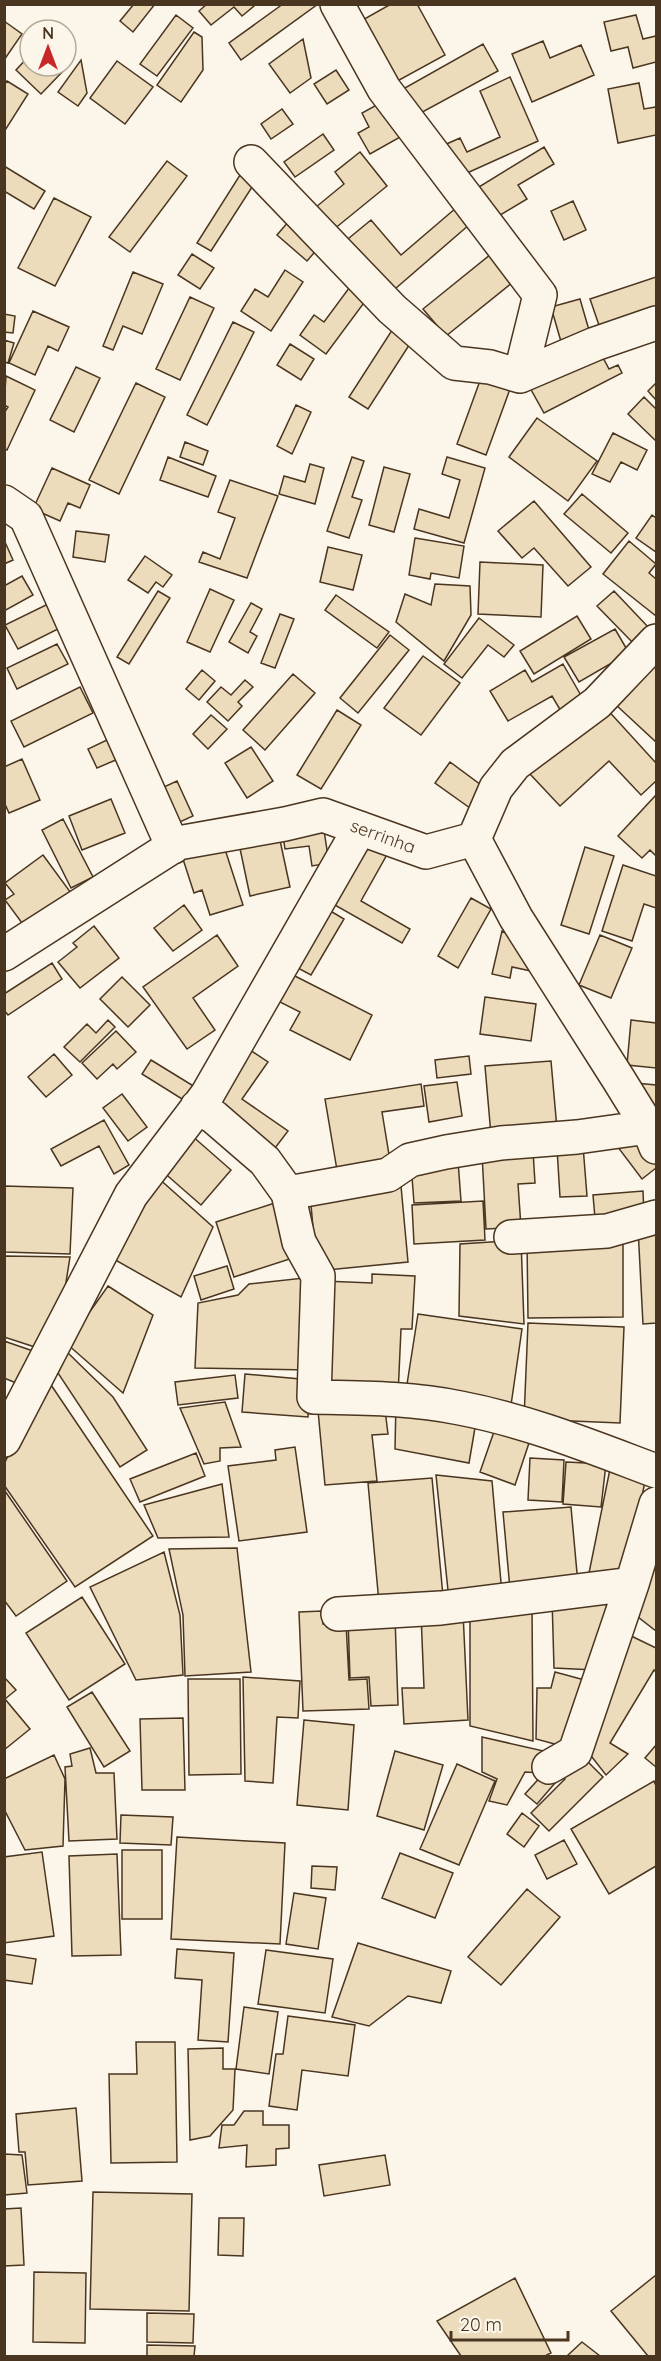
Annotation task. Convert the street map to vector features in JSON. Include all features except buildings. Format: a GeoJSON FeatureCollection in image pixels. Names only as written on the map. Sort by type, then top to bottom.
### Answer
{"type":"FeatureCollection","features":[{"type":"Feature","properties":{"kind":"street"},"geometry":{"type":"LineString","coordinates":[[337,4],[384,89],[540,295],[519,376]]}},
{"type":"Feature","properties":{"kind":"street"},"geometry":{"type":"LineString","coordinates":[[251,162],[392,309],[454,363],[490,367],[519,376],[595,344],[657,323]]}},
{"type":"Feature","properties":{"kind":"street"},"geometry":{"type":"LineString","coordinates":[[4,502],[26,517],[172,847]]}},
{"type":"Feature","properties":{"kind":"street"},"geometry":{"type":"LineString","coordinates":[[652,1137],[516,918],[474,840],[496,788],[515,764],[597,703],[657,641]]}},
{"type":"Feature","properties":{"kind":"street","name":"serrinha"},"geometry":{"type":"LineString","coordinates":[[4,954],[178,843],[323,815],[426,852],[474,840]]}},
{"type":"Feature","properties":{"kind":"street"},"geometry":{"type":"LineString","coordinates":[[4,1440],[131,1195],[207,1095],[360,828]]}},
{"type":"Feature","properties":{"kind":"street"},"geometry":{"type":"LineString","coordinates":[[197,1107],[214,1117],[265,1161],[288,1193],[299,1242],[318,1276],[314,1396],[393,1398],[460,1408],[551,1432],[657,1471]]}},
{"type":"Feature","properties":{"kind":"street"},"geometry":{"type":"LineString","coordinates":[[288,1193],[388,1174],[410,1160],[501,1143],[577,1137],[652,1137]]}},
{"type":"Feature","properties":{"kind":"street"},"geometry":{"type":"LineString","coordinates":[[511,1237],[607,1231],[657,1217]]}},
{"type":"Feature","properties":{"kind":"street"},"geometry":{"type":"LineString","coordinates":[[549,1767],[575,1752],[633,1584],[657,1504]]}},
{"type":"Feature","properties":{"kind":"street"},"geometry":{"type":"LineString","coordinates":[[338,1614],[441,1608],[633,1584]]}}]}
